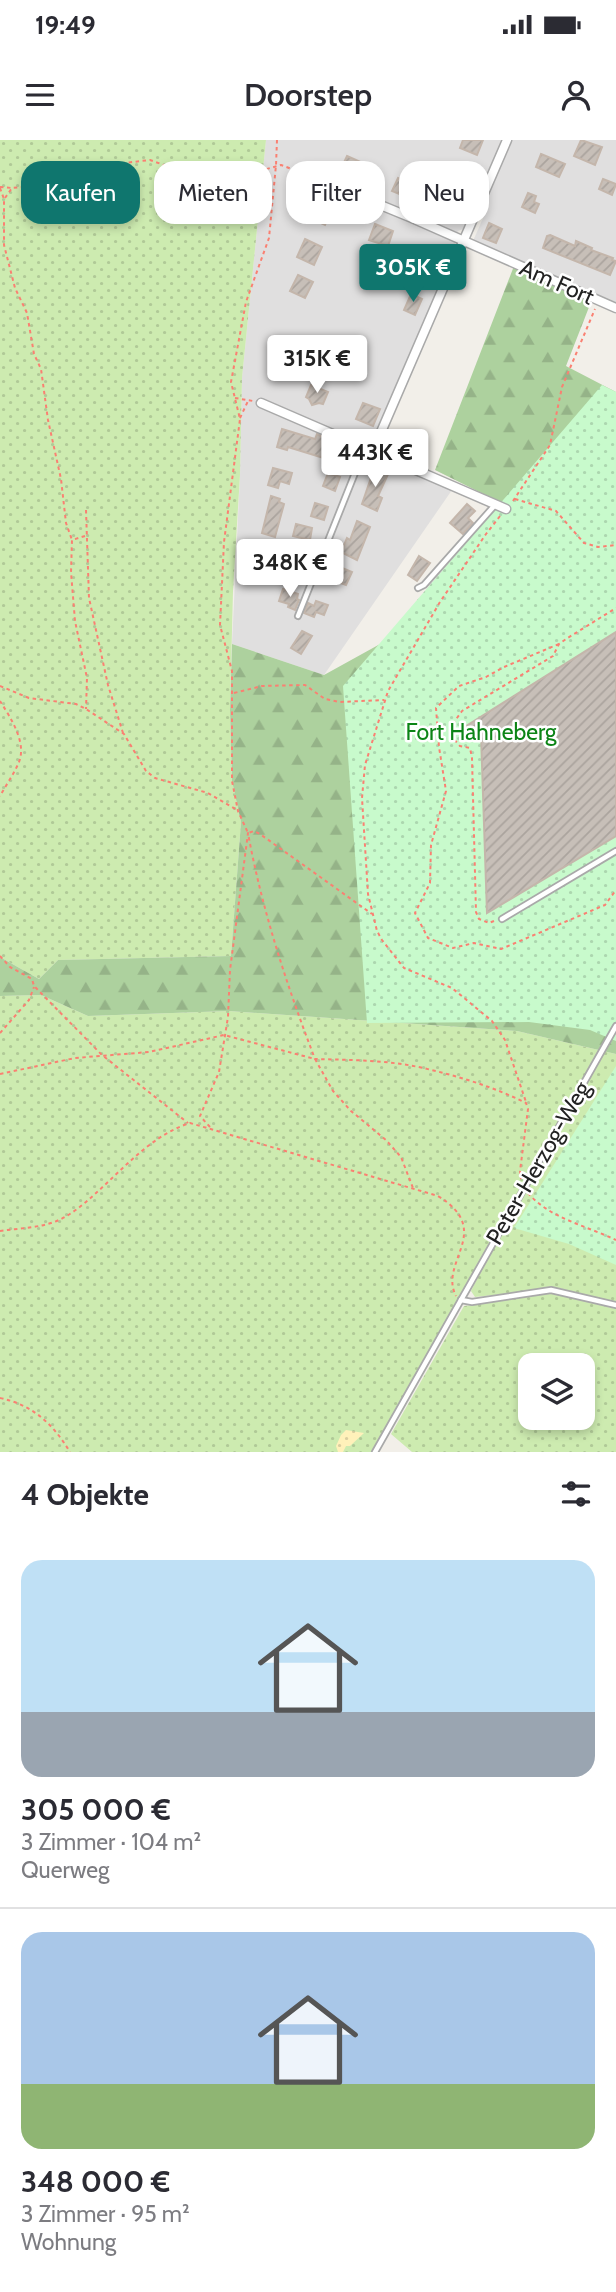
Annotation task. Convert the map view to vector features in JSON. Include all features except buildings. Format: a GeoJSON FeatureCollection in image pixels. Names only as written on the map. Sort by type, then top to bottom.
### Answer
{"type":"FeatureCollection","features":[{"type":"Feature","properties":{"kind":"street"},"geometry":{"type":"LineString","coordinates":[[369,448],[378,439],[508,140]]}},
{"type":"Feature","properties":{"kind":"street","name":"Am Fort"},"geometry":{"type":"LineString","coordinates":[[385,208],[616,308]]}},
{"type":"Feature","properties":{"kind":"street"},"geometry":{"type":"LineString","coordinates":[[261,403],[506,509]]}},
{"type":"Feature","properties":{"kind":"lane"},"geometry":{"type":"LineString","coordinates":[[298,616],[361,458],[369,448]]}},
{"type":"Feature","properties":{"kind":"lane"},"geometry":{"type":"LineString","coordinates":[[418,588],[424,585],[495,504]]}},
{"type":"Feature","properties":{"kind":"lane"},"geometry":{"type":"LineString","coordinates":[[502,919],[616,851]]}},
{"type":"Feature","properties":{"kind":"lane","name":"Peter-Herzog-Weg"},"geometry":{"type":"LineString","coordinates":[[375,1452],[616,1026]]}},
{"type":"Feature","properties":{"kind":"lane"},"geometry":{"type":"LineString","coordinates":[[461,1300],[472,1302],[551,1290],[616,1306]]}},
{"type":"Feature","properties":{"kind":"path"},"geometry":{"type":"LineString","coordinates":[[240,419],[231,382],[246,302],[269,238],[277,140]]}},
{"type":"Feature","properties":{"kind":"path"},"geometry":{"type":"LineString","coordinates":[[86,709],[87,678],[75,621],[71,572],[72,540],[66,523],[61,479],[48,420],[41,369],[34,354],[27,313],[15,288],[4,245],[4,199],[0,187],[25,187],[35,181],[60,179],[98,166],[125,161],[150,160],[176,169],[230,173],[256,172],[276,165],[286,167]]}},
{"type":"Feature","properties":{"kind":"path"},"geometry":{"type":"LineString","coordinates":[[4,199],[12,188]]}},
{"type":"Feature","properties":{"kind":"path"},"geometry":{"type":"LineString","coordinates":[[598,300],[562,387],[550,445],[515,499],[486,534],[440,602],[388,691],[365,765],[362,798],[366,875],[372,914],[382,940],[404,968],[452,988],[492,1021],[505,1040],[528,1109],[520,1171],[524,1188],[537,1203],[557,1215],[616,1240]]}},
{"type":"Feature","properties":{"kind":"path"},"geometry":{"type":"LineString","coordinates":[[234,398],[248,400],[240,419],[224,542],[220,625],[232,671],[232,781],[238,811],[248,833],[256,880],[315,1059],[333,1091],[401,1157],[413,1189]]}},
{"type":"Feature","properties":{"kind":"path"},"geometry":{"type":"LineString","coordinates":[[515,499],[556,512],[584,543],[598,547],[616,545]]}},
{"type":"Feature","properties":{"kind":"path"},"geometry":{"type":"LineString","coordinates":[[86,510],[89,598],[108,685],[124,734],[146,771],[155,778],[208,793],[238,811]]}},
{"type":"Feature","properties":{"kind":"path"},"geometry":{"type":"LineString","coordinates":[[72,540],[86,536]]}},
{"type":"Feature","properties":{"kind":"path"},"geometry":{"type":"LineString","coordinates":[[616,608],[559,644],[486,677],[459,685],[436,708],[446,791],[431,845],[430,883],[415,913],[428,937],[453,948],[474,943],[501,949],[605,905],[616,890]]}},
{"type":"Feature","properties":{"kind":"path"},"geometry":{"type":"LineString","coordinates":[[502,919],[489,923],[479,919],[476,912],[472,758],[470,748],[460,746],[451,736],[452,725],[462,711],[553,656],[559,644]]}},
{"type":"Feature","properties":{"kind":"path"},"geometry":{"type":"LineString","coordinates":[[233,694],[262,686],[305,685],[325,699],[340,702],[385,701]]}},
{"type":"Feature","properties":{"kind":"path"},"geometry":{"type":"LineString","coordinates":[[0,686],[25,698],[76,704],[124,734]]}},
{"type":"Feature","properties":{"kind":"path"},"geometry":{"type":"LineString","coordinates":[[0,701],[11,718],[20,744],[19,762],[0,796]]}},
{"type":"Feature","properties":{"kind":"path"},"geometry":{"type":"LineString","coordinates":[[248,833],[254,831],[261,834],[372,914]]}},
{"type":"Feature","properties":{"kind":"path"},"geometry":{"type":"LineString","coordinates":[[210,1127],[200,1116],[219,1072],[228,1017],[233,945],[248,833]]}},
{"type":"Feature","properties":{"kind":"path"},"geometry":{"type":"LineString","coordinates":[[0,956],[10,967],[32,979],[34,986],[102,1055],[188,1124]]}},
{"type":"Feature","properties":{"kind":"path"},"geometry":{"type":"LineString","coordinates":[[0,1033],[29,1000],[34,986]]}},
{"type":"Feature","properties":{"kind":"path"},"geometry":{"type":"LineString","coordinates":[[0,1074],[102,1055],[149,1052],[224,1035],[315,1059],[371,1061],[422,1067],[526,1102]]}},
{"type":"Feature","properties":{"kind":"path"},"geometry":{"type":"LineString","coordinates":[[0,1231],[38,1226],[66,1216],[174,1128],[188,1124],[210,1127],[438,1196],[451,1204],[460,1216],[464,1236],[452,1278],[454,1295],[461,1300]]}},
{"type":"Feature","properties":{"kind":"path"},"geometry":{"type":"LineString","coordinates":[[0,1398],[28,1407],[43,1417],[56,1430],[69,1452]]}},
{"type":"Feature","properties":{"kind":"shaded area"},"geometry":{"type":"Polygon","coordinates":[[[266,140],[616,140],[616,302],[473,241],[480,224],[489,224],[489,161],[399,161],[399,224],[468,224],[466,228],[458,231],[454,241],[457,247],[375,436],[365,440],[360,448],[452,490],[324,675],[232,644],[242,378],[258,224],[272,224],[272,161],[264,161],[266,140]]]}},
{"type":"Feature","properties":{"kind":"green space"},"geometry":{"type":"Polygon","coordinates":[[[0,140],[266,140],[264,161],[154,161],[154,224],[258,224],[242,378],[233,591],[230,710],[232,781],[241,822],[231,956],[58,960],[39,979],[0,957],[0,140]]]}},
{"type":"Feature","properties":{"kind":"green space","name":"Fort Hahneberg"},"geometry":{"type":"Polygon","coordinates":[[[514,266],[591,302],[566,366],[616,392],[616,1054],[517,1031],[229,1011],[88,1016],[41,995],[0,996],[0,957],[39,979],[58,960],[231,956],[241,822],[232,781],[232,644],[324,675],[409,628],[538,521],[435,470],[514,266]]]}},
{"type":"Feature","properties":{"kind":"green space","name":"Fort Hahneberg"},"geometry":{"type":"Polygon","coordinates":[[[602,385],[616,392],[616,1041],[590,1030],[529,1022],[367,1023],[343,686],[602,385]]]}},
{"type":"Feature","properties":{"kind":"green space"},"geometry":{"type":"Polygon","coordinates":[[[41,995],[88,1016],[229,1011],[517,1031],[616,1054],[616,1303],[559,1288],[475,1297],[471,1291],[512,1210],[371,1452],[0,1452],[0,996],[41,995]]]}},
{"type":"Feature","properties":{"kind":"green space"},"geometry":{"type":"Polygon","coordinates":[[[616,1066],[616,1265],[569,1244],[514,1228],[616,1066]]]}},
{"type":"Feature","properties":{"kind":"green space"},"geometry":{"type":"Polygon","coordinates":[[[551,1293],[616,1309],[616,1452],[412,1452],[391,1434],[464,1306],[551,1293]]]}},
{"type":"Feature","properties":{"kind":"sand"},"geometry":{"type":"Polygon","coordinates":[[[346,1430],[364,1433],[350,1446],[346,1446],[343,1452],[338,1452],[336,1446],[346,1430]]]}}]}
